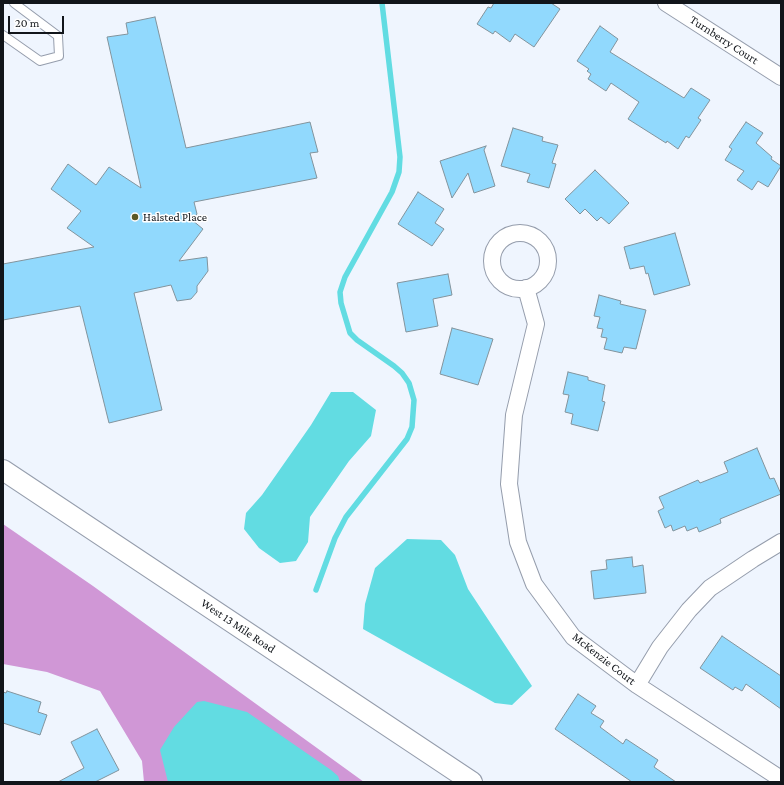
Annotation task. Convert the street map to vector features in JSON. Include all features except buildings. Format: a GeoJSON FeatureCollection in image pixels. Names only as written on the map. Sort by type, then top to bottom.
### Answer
{"type":"FeatureCollection","features":[{"type":"Feature","properties":{"kind":"street","name":"Turnberry Court"},"geometry":{"type":"LineString","coordinates":[[666,3],[781,77]]}},
{"type":"Feature","properties":{"kind":"street","name":"McKenzie Court"},"geometry":{"type":"LineString","coordinates":[[526,288],[536,324],[514,415],[509,484],[518,542],[534,584],[573,637],[637,685],[781,779]]}},
{"type":"Feature","properties":{"kind":"street","name":"West 13 Mile Road"},"geometry":{"type":"LineString","coordinates":[[3,470],[472,782]]}},
{"type":"Feature","properties":{"kind":"street"},"geometry":{"type":"LineString","coordinates":[[637,685],[660,647],[689,610],[710,588],[781,542]]}},
{"type":"Feature","properties":{"kind":"lane"},"geometry":{"type":"LineString","coordinates":[[3,35],[40,61],[59,56],[58,36],[14,3]]}},
{"type":"Feature","properties":{"kind":"shaded area"},"geometry":{"type":"Polygon","coordinates":[[[3,524],[93,586],[364,782],[144,782],[142,761],[100,691],[47,672],[3,664],[3,524]]]}},
{"type":"Feature","properties":{"kind":"water"},"geometry":{"type":"Polygon","coordinates":[[[331,392],[353,392],[376,410],[371,436],[349,461],[310,517],[308,542],[296,561],[280,563],[259,548],[244,529],[246,513],[262,495],[311,425],[331,392]]]}},
{"type":"Feature","properties":{"kind":"water"},"geometry":{"type":"Polygon","coordinates":[[[407,539],[441,540],[455,555],[468,589],[532,686],[512,705],[495,703],[363,629],[365,604],[375,568],[407,539]]]}},
{"type":"Feature","properties":{"kind":"water"},"geometry":{"type":"Polygon","coordinates":[[[204,701],[247,712],[331,770],[338,776],[340,782],[168,782],[160,750],[174,727],[197,702],[204,701]]]}},
{"type":"Feature","properties":{"kind":"waterway"},"geometry":{"type":"LineString","coordinates":[[316,590],[335,538],[346,517],[407,439],[412,427],[414,400],[409,383],[402,373],[394,366],[357,340],[350,333],[341,303],[340,292],[345,277],[392,192],[399,172],[400,157],[382,3]]}},
{"type":"Feature","properties":{"kind":"place","name":"Halsted Place"},"geometry":{"type":"Point","coordinates":[135,217]}}]}
